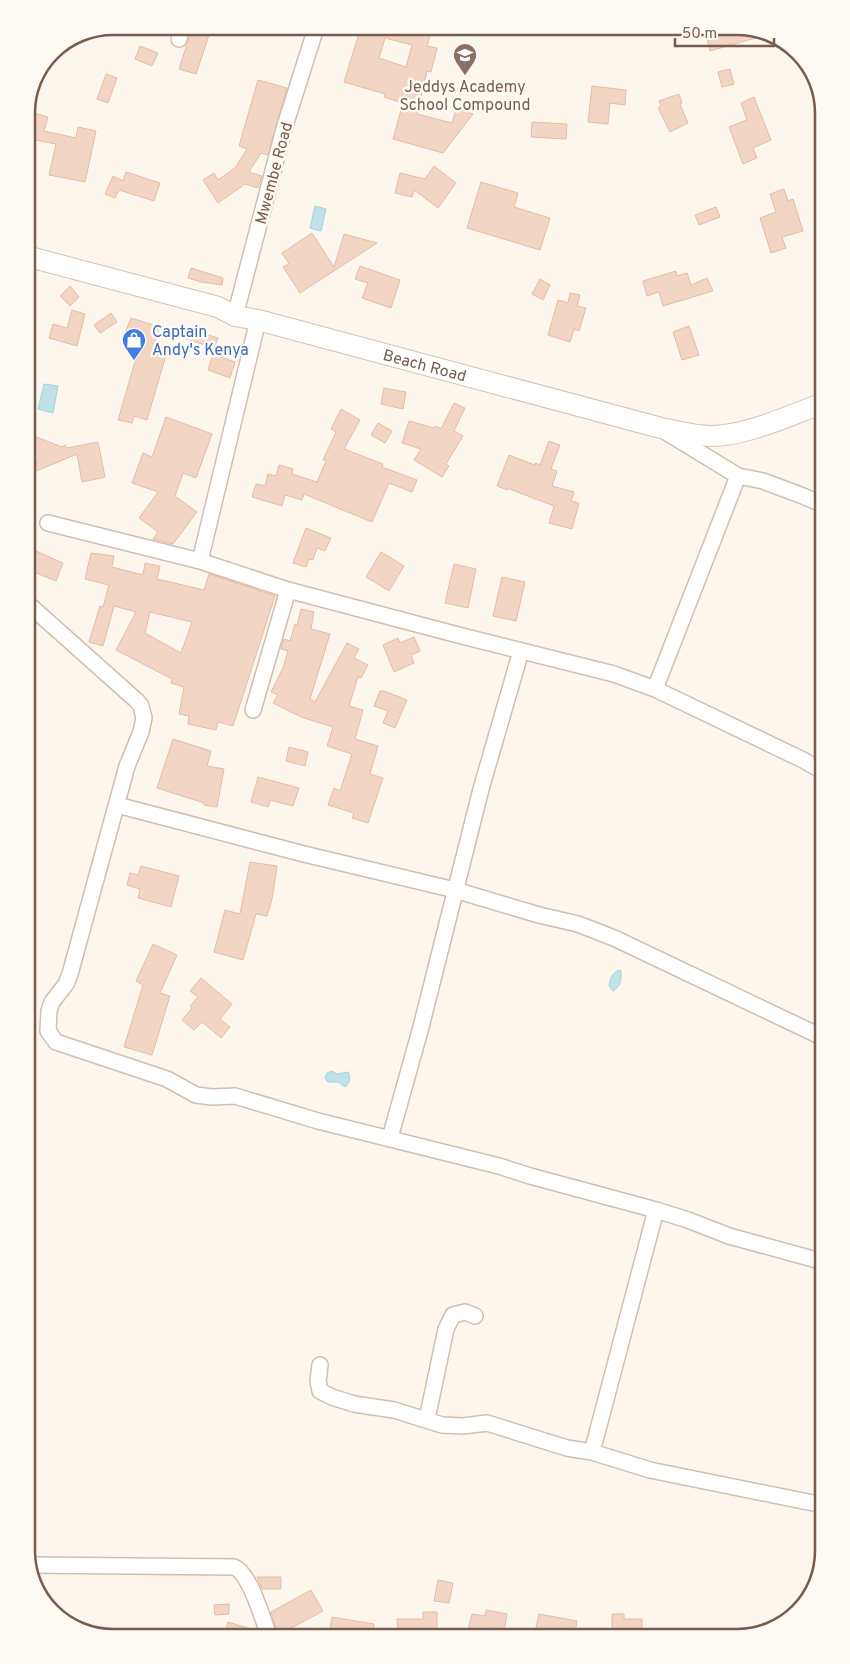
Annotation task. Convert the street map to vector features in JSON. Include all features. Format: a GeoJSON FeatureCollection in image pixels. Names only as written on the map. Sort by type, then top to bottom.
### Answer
{"type":"FeatureCollection","features":[{"type":"Feature","properties":{"kind":"main road","name":"Beach Road"},"geometry":{"type":"LineString","coordinates":[[35,258],[218,307],[235,316],[258,320],[661,428],[709,436],[728,435],[815,406]]}},
{"type":"Feature","properties":{"kind":"street","name":"Mwembe Road"},"geometry":{"type":"LineString","coordinates":[[235,316],[284,129],[312,35]]}},
{"type":"Feature","properties":{"kind":"street"},"geometry":{"type":"LineString","coordinates":[[200,561],[258,320]]}},
{"type":"Feature","properties":{"kind":"street"},"geometry":{"type":"LineString","coordinates":[[661,428],[738,476],[763,481],[815,501]]}},
{"type":"Feature","properties":{"kind":"street"},"geometry":{"type":"LineString","coordinates":[[656,689],[738,476]]}},
{"type":"Feature","properties":{"kind":"street"},"geometry":{"type":"LineString","coordinates":[[48,523],[200,561],[288,590],[521,652],[614,674],[656,689],[815,767]]}},
{"type":"Feature","properties":{"kind":"street"},"geometry":{"type":"LineString","coordinates":[[253,710],[288,590]]}},
{"type":"Feature","properties":{"kind":"street"},"geometry":{"type":"LineString","coordinates":[[35,610],[142,706],[144,718],[127,766],[70,974],[66,984],[52,1002],[49,1011],[48,1031],[56,1042],[167,1079],[196,1094],[212,1097],[235,1096],[318,1121],[499,1166],[656,1210],[729,1236],[815,1260]]}},
{"type":"Feature","properties":{"kind":"street"},"geometry":{"type":"LineString","coordinates":[[390,1138],[421,1027],[481,789],[521,652]]}},
{"type":"Feature","properties":{"kind":"street"},"geometry":{"type":"LineString","coordinates":[[117,805],[304,854],[455,890],[539,915],[578,924],[614,938],[815,1034]]}},
{"type":"Feature","properties":{"kind":"street"},"geometry":{"type":"LineString","coordinates":[[592,1452],[656,1210]]}},
{"type":"Feature","properties":{"kind":"street"},"geometry":{"type":"LineString","coordinates":[[427,1419],[446,1329],[453,1315],[465,1312],[476,1316]]}},
{"type":"Feature","properties":{"kind":"street"},"geometry":{"type":"LineString","coordinates":[[320,1365],[318,1381],[320,1391],[354,1404],[394,1410],[442,1425],[463,1426],[488,1422],[567,1448],[592,1452],[650,1470],[815,1503]]}},
{"type":"Feature","properties":{"kind":"street"},"geometry":{"type":"LineString","coordinates":[[36,1565],[234,1566],[239,1568],[248,1581],[266,1629]]}},
{"type":"Feature","properties":{"kind":"water"},"geometry":{"type":"Polygon","coordinates":[[[315,206],[326,209],[321,231],[310,228],[315,206]]]}},
{"type":"Feature","properties":{"kind":"water"},"geometry":{"type":"Polygon","coordinates":[[[44,384],[58,386],[53,413],[38,409],[44,384]]]}},
{"type":"Feature","properties":{"kind":"water"},"geometry":{"type":"Polygon","coordinates":[[[619,970],[621,971],[620,983],[613,991],[609,986],[610,981],[619,970]]]}},
{"type":"Feature","properties":{"kind":"water"},"geometry":{"type":"Polygon","coordinates":[[[332,1071],[337,1074],[348,1072],[350,1080],[345,1087],[338,1082],[328,1082],[325,1078],[327,1073],[332,1071]]]}},
{"type":"Feature","properties":{"kind":"building"},"geometry":{"type":"Polygon","coordinates":[[[190,35],[209,35],[196,74],[179,69],[190,35]]]}},
{"type":"Feature","properties":{"kind":"building"},"geometry":{"type":"Polygon","coordinates":[[[358,35],[430,35],[427,46],[437,48],[431,72],[427,71],[417,114],[452,123],[456,109],[473,114],[443,153],[393,139],[403,103],[384,97],[385,94],[344,82],[358,35]],[[385,38],[379,58],[406,67],[412,45],[385,38]]]}},
{"type":"Feature","properties":{"kind":"building"},"geometry":{"type":"Polygon","coordinates":[[[706,35],[742,35],[757,38],[710,51],[706,35]]]}},
{"type":"Feature","properties":{"kind":"building"},"geometry":{"type":"Polygon","coordinates":[[[140,46],[158,53],[152,66],[135,59],[140,46]]]}},
{"type":"Feature","properties":{"kind":"building"},"geometry":{"type":"Polygon","coordinates":[[[730,69],[734,84],[722,87],[718,72],[730,69]]]}},
{"type":"Feature","properties":{"kind":"building"},"geometry":{"type":"Polygon","coordinates":[[[106,74],[117,78],[108,103],[97,99],[106,74]]]}},
{"type":"Feature","properties":{"kind":"building"},"geometry":{"type":"Polygon","coordinates":[[[258,80],[287,88],[268,155],[261,153],[249,172],[262,176],[258,188],[245,184],[218,203],[203,180],[214,173],[218,180],[235,168],[247,149],[239,146],[258,80]]]}},
{"type":"Feature","properties":{"kind":"building"},"geometry":{"type":"Polygon","coordinates":[[[592,86],[626,90],[625,105],[610,103],[608,124],[588,122],[592,86]]]}},
{"type":"Feature","properties":{"kind":"building"},"geometry":{"type":"Polygon","coordinates":[[[679,94],[682,103],[680,104],[688,123],[670,132],[658,108],[661,106],[659,101],[679,94]]]}},
{"type":"Feature","properties":{"kind":"building"},"geometry":{"type":"Polygon","coordinates":[[[754,97],[771,140],[753,148],[757,158],[743,164],[729,127],[747,120],[741,103],[754,97]]]}},
{"type":"Feature","properties":{"kind":"building"},"geometry":{"type":"Polygon","coordinates":[[[35,113],[48,117],[44,131],[76,138],[78,127],[96,131],[85,182],[49,175],[56,144],[35,140],[35,113]]]}},
{"type":"Feature","properties":{"kind":"building"},"geometry":{"type":"Polygon","coordinates":[[[532,122],[567,124],[566,139],[531,137],[532,122]]]}},
{"type":"Feature","properties":{"kind":"building"},"geometry":{"type":"Polygon","coordinates":[[[434,166],[456,183],[438,208],[414,190],[412,197],[395,193],[400,173],[425,179],[434,166]]]}},
{"type":"Feature","properties":{"kind":"building"},"geometry":{"type":"Polygon","coordinates":[[[126,172],[160,183],[154,201],[119,190],[115,198],[105,194],[113,176],[123,181],[126,172]]]}},
{"type":"Feature","properties":{"kind":"building"},"geometry":{"type":"Polygon","coordinates":[[[481,182],[518,193],[514,207],[550,218],[540,250],[467,228],[481,182]]]}},
{"type":"Feature","properties":{"kind":"building"},"geometry":{"type":"Polygon","coordinates":[[[784,189],[788,201],[793,199],[803,231],[782,237],[786,248],[771,253],[760,218],[776,212],[770,194],[784,189]]]}},
{"type":"Feature","properties":{"kind":"building"},"geometry":{"type":"Polygon","coordinates":[[[716,207],[720,217],[699,225],[695,215],[716,207]]]}},
{"type":"Feature","properties":{"kind":"building"},"geometry":{"type":"Polygon","coordinates":[[[312,233],[334,267],[344,234],[377,243],[300,293],[283,267],[289,264],[282,253],[312,233]]]}},
{"type":"Feature","properties":{"kind":"building"},"geometry":{"type":"Polygon","coordinates":[[[360,266],[400,280],[391,308],[362,298],[368,283],[355,279],[360,266]]]}},
{"type":"Feature","properties":{"kind":"building"},"geometry":{"type":"Polygon","coordinates":[[[191,268],[223,278],[222,285],[188,278],[191,268]]]}},
{"type":"Feature","properties":{"kind":"building"},"geometry":{"type":"Polygon","coordinates":[[[676,271],[677,276],[687,273],[691,285],[707,278],[713,291],[663,306],[659,292],[647,296],[643,281],[676,271]]]}},
{"type":"Feature","properties":{"kind":"building"},"geometry":{"type":"Polygon","coordinates":[[[540,279],[550,285],[543,300],[532,294],[540,279]]]}},
{"type":"Feature","properties":{"kind":"building"},"geometry":{"type":"Polygon","coordinates":[[[70,286],[79,297],[70,306],[60,296],[70,286]]]}},
{"type":"Feature","properties":{"kind":"building"},"geometry":{"type":"Polygon","coordinates":[[[570,293],[580,295],[577,306],[586,308],[579,331],[574,329],[570,342],[548,335],[558,300],[568,303],[570,293]]]}},
{"type":"Feature","properties":{"kind":"building"},"geometry":{"type":"Polygon","coordinates":[[[72,310],[85,314],[77,346],[49,338],[53,324],[67,328],[72,310]]]}},
{"type":"Feature","properties":{"kind":"building"},"geometry":{"type":"Polygon","coordinates":[[[111,313],[117,322],[100,333],[94,325],[111,313]]]}},
{"type":"Feature","properties":{"kind":"building"},"geometry":{"type":"Polygon","coordinates":[[[131,318],[160,327],[155,344],[168,348],[147,420],[134,416],[132,423],[118,420],[141,341],[124,335],[131,318]]]}},
{"type":"Feature","properties":{"kind":"building"},"geometry":{"type":"Polygon","coordinates":[[[689,326],[699,355],[682,360],[673,332],[689,326]]]}},
{"type":"Feature","properties":{"kind":"building"},"geometry":{"type":"Polygon","coordinates":[[[187,328],[218,338],[214,348],[183,338],[187,328]]]}},
{"type":"Feature","properties":{"kind":"building"},"geometry":{"type":"Polygon","coordinates":[[[213,354],[235,362],[230,378],[208,370],[213,354]]]}},
{"type":"Feature","properties":{"kind":"building"},"geometry":{"type":"Polygon","coordinates":[[[384,388],[406,392],[403,409],[381,404],[384,388]]]}},
{"type":"Feature","properties":{"kind":"building"},"geometry":{"type":"Polygon","coordinates":[[[454,403],[465,408],[454,431],[463,436],[446,464],[449,466],[442,477],[414,460],[421,449],[402,443],[409,421],[434,428],[436,426],[441,429],[454,403]]]}},
{"type":"Feature","properties":{"kind":"building"},"geometry":{"type":"Polygon","coordinates":[[[341,409],[360,420],[344,449],[383,464],[382,467],[417,480],[412,492],[389,483],[372,522],[304,494],[302,500],[285,495],[282,506],[252,497],[256,484],[265,486],[268,474],[276,476],[279,465],[293,469],[292,474],[317,482],[326,461],[323,460],[336,432],[331,429],[341,409]]]}},
{"type":"Feature","properties":{"kind":"building"},"geometry":{"type":"Polygon","coordinates":[[[166,417],[212,434],[196,478],[183,473],[175,496],[197,512],[173,544],[153,539],[158,532],[139,518],[158,492],[132,483],[143,453],[152,457],[166,417]]]}},
{"type":"Feature","properties":{"kind":"building"},"geometry":{"type":"Polygon","coordinates":[[[378,423],[392,431],[385,443],[371,435],[378,423]]]}},
{"type":"Feature","properties":{"kind":"building"},"geometry":{"type":"Polygon","coordinates":[[[35,436],[62,447],[65,445],[67,448],[98,442],[105,477],[82,482],[77,454],[35,472],[37,462],[35,461],[35,436]]]}},
{"type":"Feature","properties":{"kind":"building"},"geometry":{"type":"Polygon","coordinates":[[[549,441],[560,445],[551,469],[557,471],[552,486],[574,492],[571,501],[579,503],[572,529],[549,523],[554,506],[497,486],[509,455],[535,465],[535,463],[540,465],[549,441]]]}},
{"type":"Feature","properties":{"kind":"building"},"geometry":{"type":"Polygon","coordinates":[[[306,528],[331,538],[325,551],[317,548],[313,560],[309,559],[306,567],[293,563],[306,528]]]}},
{"type":"Feature","properties":{"kind":"building"},"geometry":{"type":"Polygon","coordinates":[[[36,551],[63,563],[56,581],[35,572],[36,551]]]}},
{"type":"Feature","properties":{"kind":"building"},"geometry":{"type":"Polygon","coordinates":[[[381,552],[404,566],[389,591],[366,577],[381,552]]]}},
{"type":"Feature","properties":{"kind":"building"},"geometry":{"type":"Polygon","coordinates":[[[91,553],[114,556],[112,567],[143,575],[145,563],[160,566],[157,579],[204,590],[209,574],[275,596],[233,726],[218,722],[216,730],[188,724],[189,716],[179,714],[184,687],[171,683],[172,679],[116,650],[136,612],[114,606],[103,646],[89,642],[100,606],[103,607],[109,585],[85,579],[91,553]],[[150,612],[145,633],[181,653],[192,622],[150,612]]]}},
{"type":"Feature","properties":{"kind":"building"},"geometry":{"type":"Polygon","coordinates":[[[454,564],[476,569],[468,608],[445,603],[454,564]]]}},
{"type":"Feature","properties":{"kind":"building"},"geometry":{"type":"Polygon","coordinates":[[[502,577],[525,582],[516,621],[493,616],[502,577]]]}},
{"type":"Feature","properties":{"kind":"building"},"geometry":{"type":"Polygon","coordinates":[[[301,609],[314,612],[311,629],[330,634],[310,699],[315,702],[347,643],[359,649],[354,658],[368,665],[361,678],[358,677],[349,706],[363,710],[355,739],[378,746],[370,774],[383,778],[368,823],[352,818],[354,813],[328,805],[334,788],[340,791],[352,754],[327,746],[333,727],[301,717],[273,703],[278,695],[271,692],[283,668],[288,651],[281,649],[284,639],[290,641],[301,609]]]}},
{"type":"Feature","properties":{"kind":"building"},"geometry":{"type":"Polygon","coordinates":[[[414,637],[420,651],[411,655],[414,663],[394,672],[383,645],[398,638],[400,643],[414,637]]]}},
{"type":"Feature","properties":{"kind":"building"},"geometry":{"type":"Polygon","coordinates":[[[380,691],[407,700],[395,728],[383,723],[388,711],[374,706],[380,691]]]}},
{"type":"Feature","properties":{"kind":"building"},"geometry":{"type":"Polygon","coordinates":[[[173,739],[211,751],[207,766],[224,769],[217,807],[204,805],[204,803],[157,788],[173,739]]]}},
{"type":"Feature","properties":{"kind":"building"},"geometry":{"type":"Polygon","coordinates":[[[289,747],[308,752],[305,766],[286,761],[289,747]]]}},
{"type":"Feature","properties":{"kind":"building"},"geometry":{"type":"Polygon","coordinates":[[[258,777],[299,788],[293,806],[270,800],[268,807],[251,802],[258,777]]]}},
{"type":"Feature","properties":{"kind":"building"},"geometry":{"type":"Polygon","coordinates":[[[250,862],[277,866],[272,899],[267,916],[256,914],[243,960],[214,952],[225,910],[240,914],[250,862]]]}},
{"type":"Feature","properties":{"kind":"building"},"geometry":{"type":"Polygon","coordinates":[[[141,866],[179,876],[171,907],[138,898],[140,889],[127,885],[130,873],[138,875],[141,866]]]}},
{"type":"Feature","properties":{"kind":"building"},"geometry":{"type":"Polygon","coordinates":[[[153,944],[177,955],[160,993],[170,996],[152,1055],[124,1047],[143,985],[136,981],[153,944]]]}},
{"type":"Feature","properties":{"kind":"building"},"geometry":{"type":"Polygon","coordinates":[[[201,978],[232,1004],[220,1019],[230,1027],[221,1038],[202,1022],[194,1030],[182,1020],[198,997],[190,991],[201,978]]]}},
{"type":"Feature","properties":{"kind":"building"},"geometry":{"type":"Polygon","coordinates":[[[257,1577],[281,1577],[281,1589],[262,1589],[257,1577]]]}},
{"type":"Feature","properties":{"kind":"building"},"geometry":{"type":"Polygon","coordinates":[[[438,1580],[453,1583],[449,1603],[434,1601],[438,1580]]]}},
{"type":"Feature","properties":{"kind":"building"},"geometry":{"type":"Polygon","coordinates":[[[311,1590],[323,1611],[289,1629],[276,1629],[271,1612],[311,1590]]]}},
{"type":"Feature","properties":{"kind":"building"},"geometry":{"type":"Polygon","coordinates":[[[229,1604],[229,1614],[215,1615],[214,1605],[229,1604]]]}},
{"type":"Feature","properties":{"kind":"building"},"geometry":{"type":"Polygon","coordinates":[[[486,1610],[507,1614],[504,1629],[468,1629],[472,1614],[485,1616],[486,1610]]]}},
{"type":"Feature","properties":{"kind":"building"},"geometry":{"type":"Polygon","coordinates":[[[423,1612],[437,1612],[437,1629],[398,1629],[397,1619],[423,1619],[423,1612]]]}},
{"type":"Feature","properties":{"kind":"building"},"geometry":{"type":"Polygon","coordinates":[[[539,1614],[577,1621],[576,1629],[536,1629],[539,1614]]]}},
{"type":"Feature","properties":{"kind":"building"},"geometry":{"type":"Polygon","coordinates":[[[612,1614],[624,1614],[624,1619],[642,1619],[642,1629],[612,1629],[612,1614]]]}},
{"type":"Feature","properties":{"kind":"building"},"geometry":{"type":"Polygon","coordinates":[[[332,1617],[374,1624],[374,1629],[330,1629],[332,1617]]]}},
{"type":"Feature","properties":{"kind":"building"},"geometry":{"type":"Polygon","coordinates":[[[228,1622],[248,1628],[248,1629],[226,1629],[228,1622]]]}},
{"type":"Feature","properties":{"kind":"place","name":"Jeddys Academy School Compound"},"geometry":{"type":"Point","coordinates":[465,76]}},
{"type":"Feature","properties":{"kind":"place","name":"Captain Andy's Kenya"},"geometry":{"type":"Point","coordinates":[134,361]}}]}
